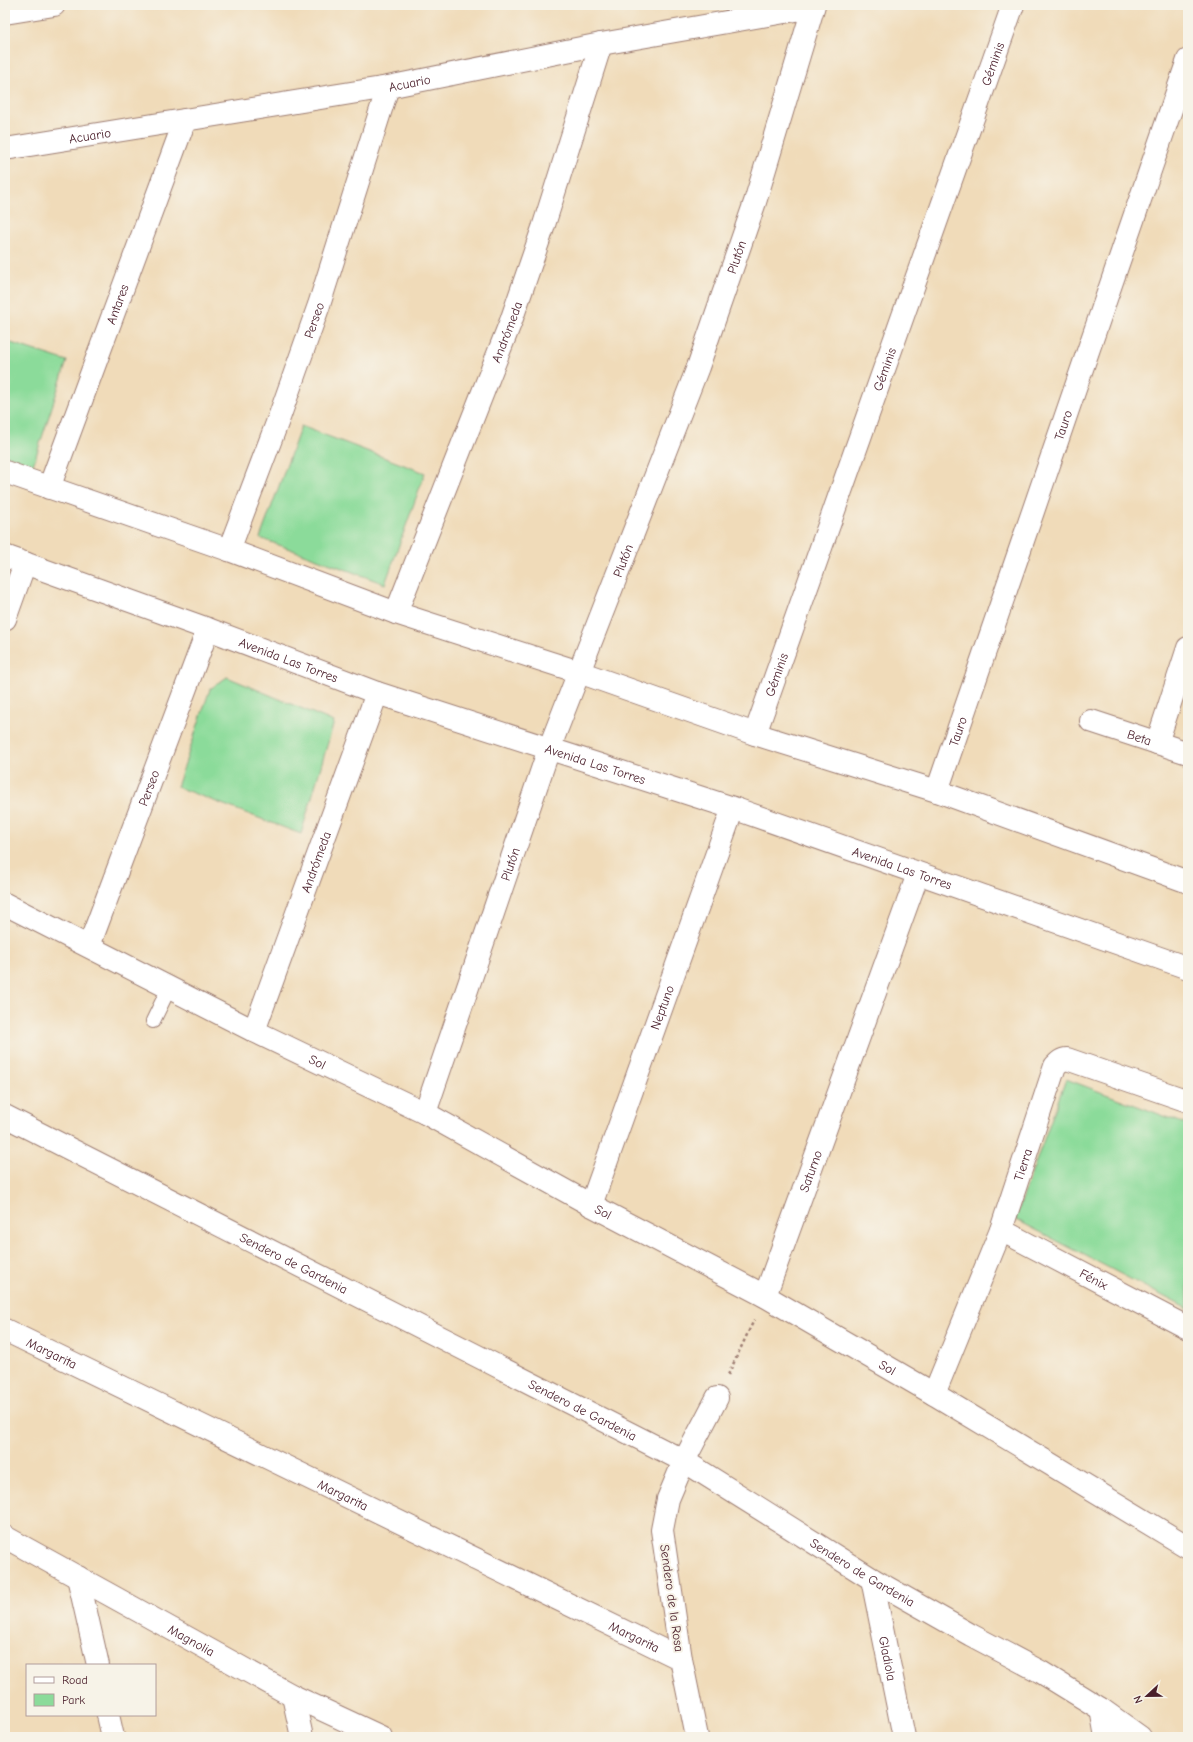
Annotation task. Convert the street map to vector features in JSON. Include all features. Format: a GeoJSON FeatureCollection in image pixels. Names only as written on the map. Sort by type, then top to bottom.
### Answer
{"type":"FeatureCollection","features":[{"type":"Feature","properties":{"kind":"street"},"geometry":{"type":"LineString","coordinates":[[5,13],[54,5]]}},
{"type":"Feature","properties":{"kind":"street","name":"Géminis"},"geometry":{"type":"LineString","coordinates":[[755,734],[1013,5]]}},
{"type":"Feature","properties":{"kind":"street","name":"Acuario"},"geometry":{"type":"LineString","coordinates":[[5,148],[388,87],[601,44],[813,6]]}},
{"type":"Feature","properties":{"kind":"street","name":"Plutón"},"geometry":{"type":"LineString","coordinates":[[425,1113],[548,748],[698,367],[755,202],[813,6]]}},
{"type":"Feature","properties":{"kind":"street","name":"Andrómeda"},"geometry":{"type":"LineString","coordinates":[[396,613],[511,321],[543,228],[601,44]]}},
{"type":"Feature","properties":{"kind":"street","name":"Tauro"},"geometry":{"type":"LineString","coordinates":[[937,791],[1188,60]]}},
{"type":"Feature","properties":{"kind":"street","name":"Perseo"},"geometry":{"type":"LineString","coordinates":[[229,550],[280,415],[319,305],[388,87]]}},
{"type":"Feature","properties":{"kind":"street","name":"Antares"},"geometry":{"type":"LineString","coordinates":[[49,488],[185,120]]}},
{"type":"Feature","properties":{"kind":"street"},"geometry":{"type":"LineString","coordinates":[[5,472],[229,550],[396,613],[579,672],[755,734],[937,791],[1188,882]]}},
{"type":"Feature","properties":{"kind":"street"},"geometry":{"type":"LineString","coordinates":[[5,619],[15,560]]}},
{"type":"Feature","properties":{"kind":"street","name":"Avenida Las Torres"},"geometry":{"type":"LineString","coordinates":[[15,560],[208,629],[377,693],[733,808],[1188,968]]}},
{"type":"Feature","properties":{"kind":"street","name":"Perseo"},"geometry":{"type":"LineString","coordinates":[[89,946],[208,629]]}},
{"type":"Feature","properties":{"kind":"street"},"geometry":{"type":"LineString","coordinates":[[1157,742],[1188,648]]}},
{"type":"Feature","properties":{"kind":"street","name":"Andrómeda"},"geometry":{"type":"LineString","coordinates":[[254,1031],[377,693]]}},
{"type":"Feature","properties":{"kind":"street","name":"Beta"},"geometry":{"type":"LineString","coordinates":[[1091,722],[1188,753]]}},
{"type":"Feature","properties":{"kind":"street","name":"Neptuno"},"geometry":{"type":"LineString","coordinates":[[591,1205],[733,808]]}},
{"type":"Feature","properties":{"kind":"street","name":"Saturno"},"geometry":{"type":"LineString","coordinates":[[765,1296],[918,874]]}},
{"type":"Feature","properties":{"kind":"street","name":"Sol"},"geometry":{"type":"LineString","coordinates":[[5,904],[254,1031],[425,1113],[591,1205],[765,1296],[934,1394],[1188,1547]]}},
{"type":"Feature","properties":{"kind":"street","name":"Tierra"},"geometry":{"type":"LineString","coordinates":[[934,1394],[1001,1230],[1055,1066],[1061,1061],[1067,1059],[1188,1101]]}},
{"type":"Feature","properties":{"kind":"street","name":"Sendero de Gardenia"},"geometry":{"type":"LineString","coordinates":[[5,1116],[684,1461],[872,1579],[971,1635],[1041,1672],[1101,1709],[1140,1737]]}},
{"type":"Feature","properties":{"kind":"street","name":"Fénix"},"geometry":{"type":"LineString","coordinates":[[1001,1230],[1188,1328]]}},
{"type":"Feature","properties":{"kind":"street","name":"Margarita"},"geometry":{"type":"LineString","coordinates":[[5,1330],[681,1659]]}},
{"type":"Feature","properties":{"kind":"street"},"geometry":{"type":"LineString","coordinates":[[684,1461],[717,1398]]}},
{"type":"Feature","properties":{"kind":"street","name":"Sendero de la Rosa"},"geometry":{"type":"LineString","coordinates":[[684,1461],[668,1499],[662,1530],[681,1659],[697,1737]]}},
{"type":"Feature","properties":{"kind":"street","name":"Magnolia"},"geometry":{"type":"LineString","coordinates":[[5,1537],[294,1696],[381,1737]]}},
{"type":"Feature","properties":{"kind":"street"},"geometry":{"type":"LineString","coordinates":[[78,1577],[98,1664]]}},
{"type":"Feature","properties":{"kind":"street","name":"Gladiola"},"geometry":{"type":"LineString","coordinates":[[872,1579],[904,1737]]}},
{"type":"Feature","properties":{"kind":"street"},"geometry":{"type":"LineString","coordinates":[[294,1696],[302,1737]]}},
{"type":"Feature","properties":{"kind":"street"},"geometry":{"type":"LineString","coordinates":[[1101,1709],[1106,1737]]}},
{"type":"Feature","properties":{"kind":"street"},"geometry":{"type":"LineString","coordinates":[[108,1716],[113,1737]]}},
{"type":"Feature","properties":{"kind":"lane"},"geometry":{"type":"LineString","coordinates":[[153,1021],[169,988]]}},
{"type":"Feature","properties":{"kind":"path"},"geometry":{"type":"LineString","coordinates":[[717,1398],[765,1296]]}},
{"type":"Feature","properties":{"kind":"green space"},"geometry":{"type":"Polygon","coordinates":[[[5,341],[67,361],[33,465],[5,455],[5,341]]]}},
{"type":"Feature","properties":{"kind":"green space"},"geometry":{"type":"Polygon","coordinates":[[[301,426],[425,473],[385,584],[260,538],[301,426]]]}},
{"type":"Feature","properties":{"kind":"green space"},"geometry":{"type":"Polygon","coordinates":[[[227,677],[334,722],[301,834],[177,787],[210,689],[227,677]]]}},
{"type":"Feature","properties":{"kind":"green space"},"geometry":{"type":"Polygon","coordinates":[[[1066,1079],[1188,1125],[1188,1309],[1015,1219],[1066,1079]]]}}]}
